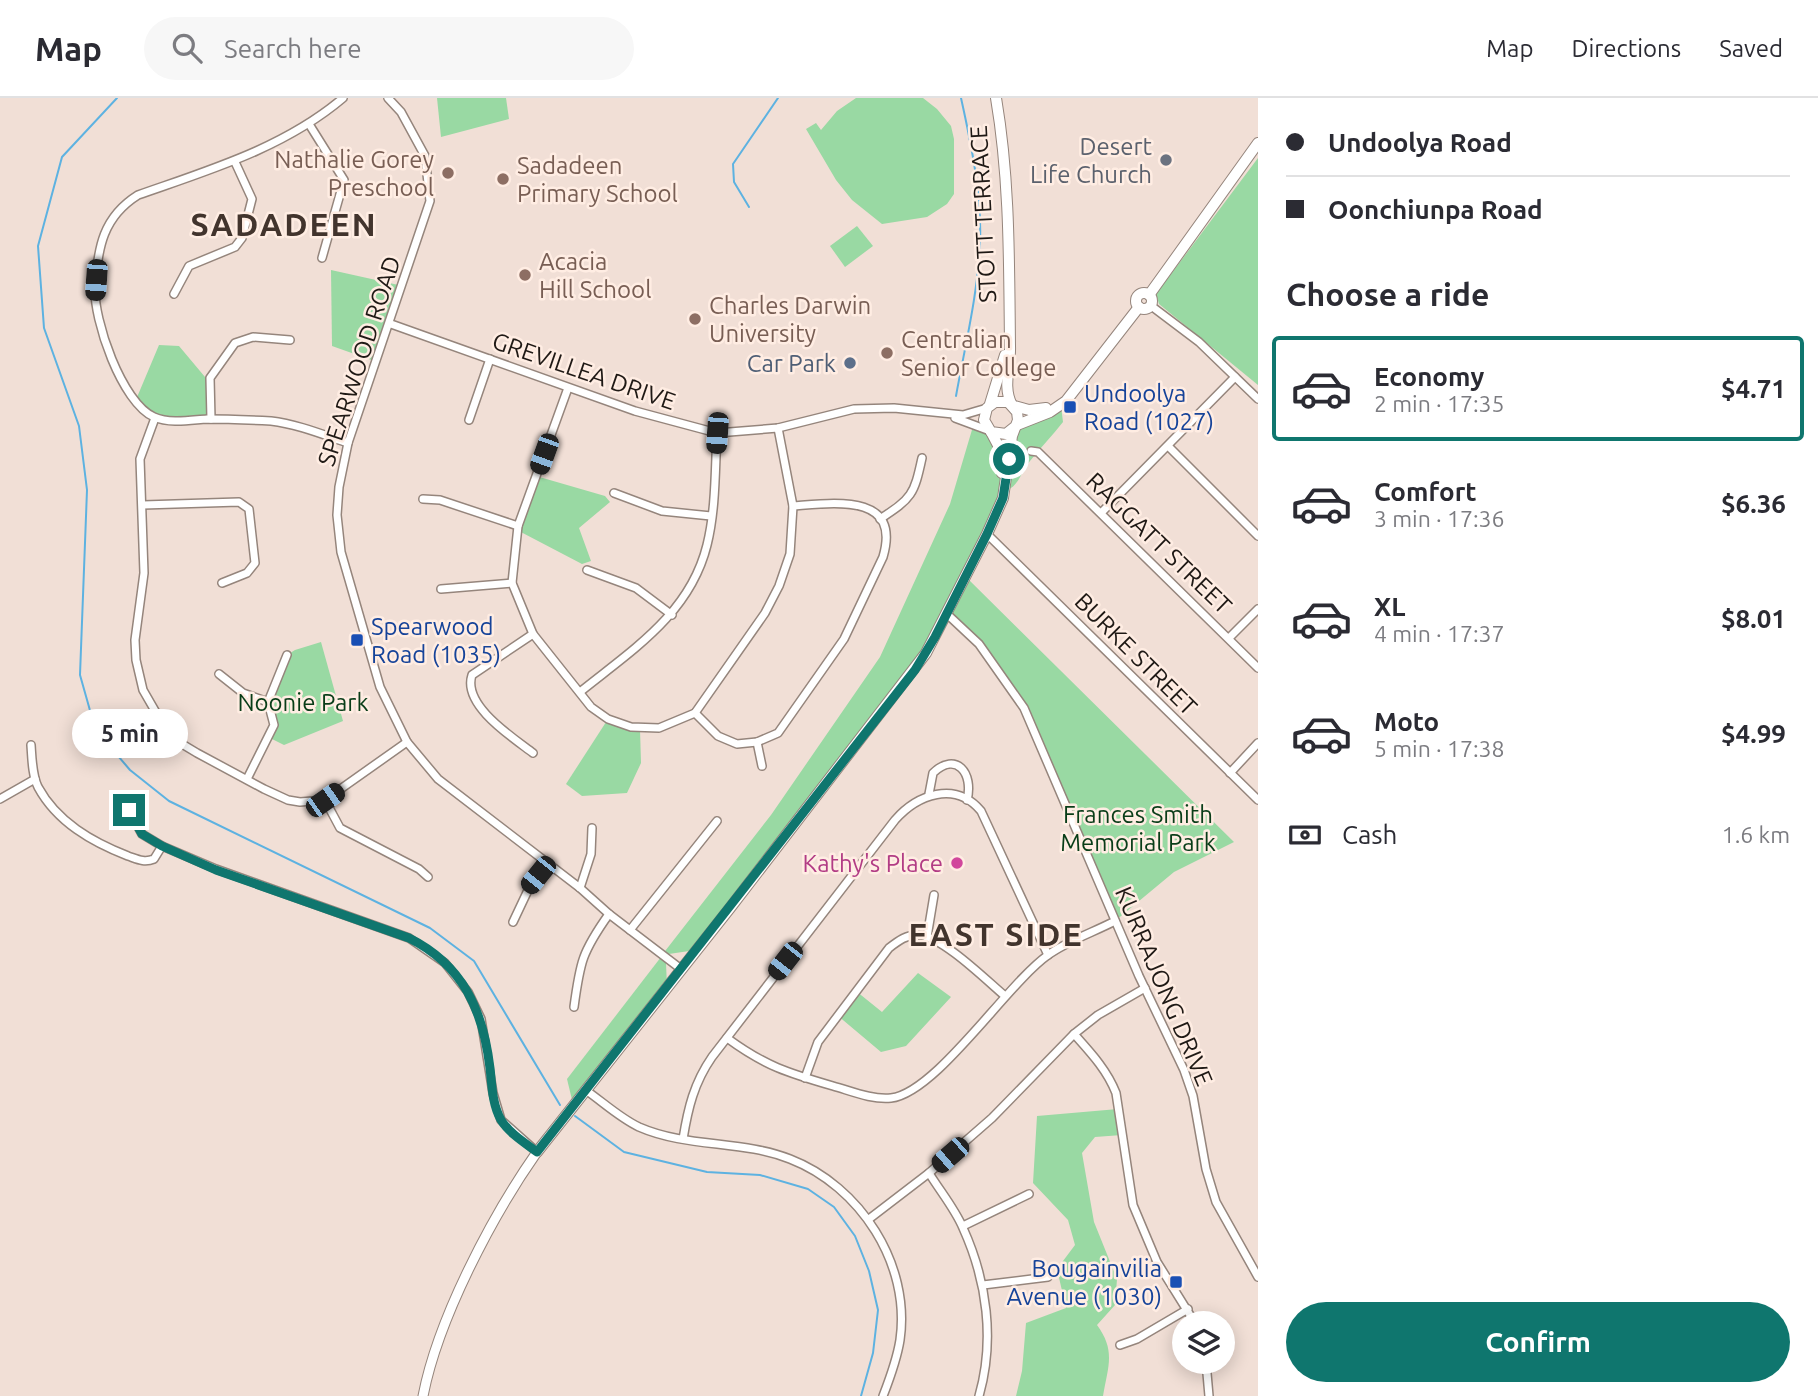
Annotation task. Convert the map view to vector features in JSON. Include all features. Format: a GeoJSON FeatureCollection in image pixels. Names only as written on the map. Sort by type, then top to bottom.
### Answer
{"type":"FeatureCollection","features":[{"type":"Feature","properties":{"kind":"main road","name":"STOTT TERRACE"},"geometry":{"type":"LineString","coordinates":[[996,98],[1006,190],[1010,327],[1007,384],[1013,405]]}},
{"type":"Feature","properties":{"kind":"main road"},"geometry":{"type":"LineString","coordinates":[[991,431],[1006,434],[1016,426],[1056,409],[1076,389],[1146,302],[1258,143]]}},
{"type":"Feature","properties":{"kind":"main road","name":"STOTT TERRACE"},"geometry":{"type":"LineString","coordinates":[[988,407],[999,382],[1010,327]]}},
{"type":"Feature","properties":{"kind":"main road"},"geometry":{"type":"LineString","coordinates":[[996,515],[1001,494],[1002,464],[999,442],[984,419],[988,407],[1000,401],[1024,410],[1040,410],[1052,406],[1076,389]]}},
{"type":"Feature","properties":{"kind":"main road"},"geometry":{"type":"LineString","coordinates":[[537,1152],[915,670],[947,614],[996,515],[1005,489],[1012,436],[1018,416],[1013,405]]}},
{"type":"Feature","properties":{"kind":"street"},"geometry":{"type":"LineString","coordinates":[[343,98],[309,124],[235,162],[138,195],[118,210],[103,233],[94,296],[120,378],[133,400],[155,418],[273,422],[348,443]]}},
{"type":"Feature","properties":{"kind":"street","name":"SPEARWOOD ROAD"},"geometry":{"type":"LineString","coordinates":[[388,98],[401,112],[420,145],[428,170],[430,201],[391,324],[348,443],[339,487],[337,515],[341,552],[380,687],[407,742],[447,787],[681,969]]}},
{"type":"Feature","properties":{"kind":"street"},"geometry":{"type":"LineString","coordinates":[[309,124],[344,180],[322,258]]}},
{"type":"Feature","properties":{"kind":"street"},"geometry":{"type":"LineString","coordinates":[[174,294],[190,266],[235,247],[242,238],[252,199],[235,162]]}},
{"type":"Feature","properties":{"kind":"street"},"geometry":{"type":"LineString","coordinates":[[1146,302],[1199,342],[1258,399]]}},
{"type":"Feature","properties":{"kind":"street","name":"GREVILLEA DRIVE"},"geometry":{"type":"LineString","coordinates":[[391,324],[666,420],[717,433],[778,428],[854,409],[894,408],[970,414],[988,407]]}},
{"type":"Feature","properties":{"kind":"street"},"geometry":{"type":"LineString","coordinates":[[211,419],[210,378],[235,343],[253,337],[290,340]]}},
{"type":"Feature","properties":{"kind":"street"},"geometry":{"type":"LineString","coordinates":[[470,419],[490,359]]}},
{"type":"Feature","properties":{"kind":"street"},"geometry":{"type":"LineString","coordinates":[[1101,513],[1235,377]]}},
{"type":"Feature","properties":{"kind":"street"},"geometry":{"type":"LineString","coordinates":[[568,387],[518,526],[512,583],[533,634],[591,707],[602,715],[631,727],[659,728],[695,713],[765,613],[779,586],[790,554],[793,506],[778,428]]}},
{"type":"Feature","properties":{"kind":"street","name":"GREVILLEA DRIVE"},"geometry":{"type":"LineString","coordinates":[[934,412],[968,421],[991,431]]}},
{"type":"Feature","properties":{"kind":"street"},"geometry":{"type":"LineString","coordinates":[[155,418],[141,459],[144,573],[135,640],[136,660],[143,690],[154,713],[182,744],[288,800],[325,800],[407,742]]}},
{"type":"Feature","properties":{"kind":"street"},"geometry":{"type":"LineString","coordinates":[[580,692],[657,631],[684,598],[701,564],[711,516],[717,433]]}},
{"type":"Feature","properties":{"kind":"street"},"geometry":{"type":"LineString","coordinates":[[1168,446],[1258,536]]}},
{"type":"Feature","properties":{"kind":"street","name":"RAGGATT STREET"},"geometry":{"type":"LineString","coordinates":[[1031,450],[1038,452],[1258,668]]}},
{"type":"Feature","properties":{"kind":"street"},"geometry":{"type":"LineString","coordinates":[[880,519],[909,497],[915,489],[922,458]]}},
{"type":"Feature","properties":{"kind":"street"},"geometry":{"type":"LineString","coordinates":[[614,493],[662,510],[711,516]]}},
{"type":"Feature","properties":{"kind":"street"},"geometry":{"type":"LineString","coordinates":[[422,499],[439,500],[518,526]]}},
{"type":"Feature","properties":{"kind":"street"},"geometry":{"type":"LineString","coordinates":[[143,505],[244,503],[250,514],[255,563],[247,573],[222,583]]}},
{"type":"Feature","properties":{"kind":"street"},"geometry":{"type":"LineString","coordinates":[[695,713],[718,736],[727,741],[757,742],[778,733],[844,639],[883,557],[887,538],[880,519],[868,508],[855,503],[793,506]]}},
{"type":"Feature","properties":{"kind":"street","name":"BURKE STREET"},"geometry":{"type":"LineString","coordinates":[[987,534],[1258,800]]}},
{"type":"Feature","properties":{"kind":"street"},"geometry":{"type":"LineString","coordinates":[[587,570],[636,588],[672,615]]}},
{"type":"Feature","properties":{"kind":"street"},"geometry":{"type":"LineString","coordinates":[[441,589],[512,583]]}},
{"type":"Feature","properties":{"kind":"street"},"geometry":{"type":"LineString","coordinates":[[1229,638],[1258,609]]}},
{"type":"Feature","properties":{"kind":"street","name":"KURRAJONG DRIVE"},"geometry":{"type":"LineString","coordinates":[[947,614],[979,643],[1024,708],[1192,1093],[1206,1169],[1216,1202],[1258,1277]]}},
{"type":"Feature","properties":{"kind":"street"},"geometry":{"type":"LineString","coordinates":[[533,634],[472,675],[469,684],[476,700],[489,717],[533,753]]}},
{"type":"Feature","properties":{"kind":"street"},"geometry":{"type":"LineString","coordinates":[[247,779],[274,725],[268,702],[287,655]]}},
{"type":"Feature","properties":{"kind":"street"},"geometry":{"type":"LineString","coordinates":[[219,674],[243,693],[268,702]]}},
{"type":"Feature","properties":{"kind":"street"},"geometry":{"type":"LineString","coordinates":[[757,742],[762,766]]}},
{"type":"Feature","properties":{"kind":"street"},"geometry":{"type":"LineString","coordinates":[[1230,773],[1258,743]]}},
{"type":"Feature","properties":{"kind":"street"},"geometry":{"type":"LineString","coordinates":[[30,745],[35,779],[47,801],[65,820],[95,842],[145,862],[155,858],[162,846]]}},
{"type":"Feature","properties":{"kind":"street"},"geometry":{"type":"LineString","coordinates":[[929,794],[933,773],[944,766],[957,766],[967,774],[970,781],[967,800]]}},
{"type":"Feature","properties":{"kind":"street"},"geometry":{"type":"LineString","coordinates":[[0,799],[35,779]]}},
{"type":"Feature","properties":{"kind":"street"},"geometry":{"type":"LineString","coordinates":[[683,1139],[688,1104],[702,1071],[895,820],[911,805],[929,794],[954,795],[977,806],[986,820],[1048,955]]}},
{"type":"Feature","properties":{"kind":"street"},"geometry":{"type":"LineString","coordinates":[[325,800],[340,828],[419,869],[428,877]]}},
{"type":"Feature","properties":{"kind":"street"},"geometry":{"type":"LineString","coordinates":[[129,810],[142,834],[162,846],[216,870],[409,938],[434,954],[457,976],[476,1007],[485,1033],[493,1093],[501,1119],[537,1152],[491,1228],[444,1325],[423,1396]]}},
{"type":"Feature","properties":{"kind":"street"},"geometry":{"type":"LineString","coordinates":[[630,930],[717,821]]}},
{"type":"Feature","properties":{"kind":"street"},"geometry":{"type":"LineString","coordinates":[[580,888],[592,855],[592,828]]}},
{"type":"Feature","properties":{"kind":"street"},"geometry":{"type":"LineString","coordinates":[[513,922],[530,886],[547,864]]}},
{"type":"Feature","properties":{"kind":"street"},"geometry":{"type":"LineString","coordinates":[[927,937],[934,895]]}},
{"type":"Feature","properties":{"kind":"street"},"geometry":{"type":"LineString","coordinates":[[574,1007],[580,962],[593,936],[609,914]]}},
{"type":"Feature","properties":{"kind":"street"},"geometry":{"type":"LineString","coordinates":[[727,1038],[764,1063],[805,1078],[870,1096],[899,1096],[919,1084],[944,1062],[1048,955],[1115,921]]}},
{"type":"Feature","properties":{"kind":"street"},"geometry":{"type":"LineString","coordinates":[[805,1078],[818,1042],[889,948],[909,936],[927,937],[1006,996]]}},
{"type":"Feature","properties":{"kind":"street"},"geometry":{"type":"LineString","coordinates":[[869,1219],[929,1173],[992,1118],[1074,1034],[1098,1015],[1145,988]]}},
{"type":"Feature","properties":{"kind":"street"},"geometry":{"type":"LineString","coordinates":[[1074,1034],[1101,1065],[1116,1093],[1133,1205],[1157,1262],[1188,1309],[1137,1339],[1120,1345]]}},
{"type":"Feature","properties":{"kind":"street"},"geometry":{"type":"LineString","coordinates":[[587,1091],[638,1126],[683,1139],[772,1153],[790,1159],[841,1190],[869,1219],[889,1259],[900,1297],[900,1339],[883,1396]]}},
{"type":"Feature","properties":{"kind":"street"},"geometry":{"type":"LineString","coordinates":[[929,1173],[963,1226],[983,1285],[988,1337],[979,1396]]}},
{"type":"Feature","properties":{"kind":"street"},"geometry":{"type":"LineString","coordinates":[[963,1226],[1028,1195]]}},
{"type":"Feature","properties":{"kind":"street"},"geometry":{"type":"LineString","coordinates":[[983,1285],[1048,1277]]}},
{"type":"Feature","properties":{"kind":"street"},"geometry":{"type":"LineString","coordinates":[[1207,1374],[1209,1396]]}},
{"type":"Feature","properties":{"kind":"green space"},"geometry":{"type":"Polygon","coordinates":[[[437,98],[506,98],[509,119],[441,137],[437,98]]]}},
{"type":"Feature","properties":{"kind":"green space"},"geometry":{"type":"Polygon","coordinates":[[[856,98],[923,98],[937,109],[951,126],[954,139],[954,194],[947,204],[927,217],[882,224],[852,200],[836,180],[806,129],[816,123],[821,130],[837,111],[856,98]]]}},
{"type":"Feature","properties":{"kind":"green space"},"geometry":{"type":"Polygon","coordinates":[[[1258,158],[1258,385],[1159,304],[1156,294],[1258,158]]]}},
{"type":"Feature","properties":{"kind":"green space"},"geometry":{"type":"Polygon","coordinates":[[[857,226],[873,246],[845,267],[830,246],[857,226]]]}},
{"type":"Feature","properties":{"kind":"green space"},"geometry":{"type":"Polygon","coordinates":[[[331,270],[403,286],[377,362],[332,346],[331,270]]]}},
{"type":"Feature","properties":{"kind":"green space"},"geometry":{"type":"Polygon","coordinates":[[[159,345],[179,346],[205,377],[210,378],[211,419],[165,420],[135,402],[159,345]]]}},
{"type":"Feature","properties":{"kind":"green space"},"geometry":{"type":"Polygon","coordinates":[[[1061,406],[1063,422],[1027,465],[1020,478],[1006,491],[1014,429],[1061,406]]]}},
{"type":"Feature","properties":{"kind":"green space","name":"Frances Smith Memorial Park"},"geometry":{"type":"Polygon","coordinates":[[[974,423],[987,427],[1003,455],[1001,494],[966,577],[1234,842],[1174,872],[1115,921],[1024,708],[996,666],[947,614],[935,637],[696,950],[662,955],[771,815],[880,657],[950,504],[974,423]]]}},
{"type":"Feature","properties":{"kind":"green space"},"geometry":{"type":"Polygon","coordinates":[[[536,476],[605,496],[610,502],[579,528],[591,561],[582,564],[517,530],[536,476]]]}},
{"type":"Feature","properties":{"kind":"green space","name":"Noonie Park"},"geometry":{"type":"Polygon","coordinates":[[[321,642],[343,721],[284,745],[268,737],[274,725],[268,702],[287,655],[321,642]]]}},
{"type":"Feature","properties":{"kind":"green space"},"geometry":{"type":"Polygon","coordinates":[[[608,719],[640,729],[641,763],[627,793],[582,796],[566,784],[608,719]]]}},
{"type":"Feature","properties":{"kind":"green space"},"geometry":{"type":"Polygon","coordinates":[[[661,957],[666,963],[667,987],[574,1108],[567,1079],[661,957]]]}},
{"type":"Feature","properties":{"kind":"green space"},"geometry":{"type":"Polygon","coordinates":[[[918,973],[951,997],[906,1046],[881,1052],[837,1015],[856,991],[882,1012],[918,973]]]}},
{"type":"Feature","properties":{"kind":"green space"},"geometry":{"type":"Polygon","coordinates":[[[1118,1109],[1122,1135],[1095,1137],[1082,1153],[1094,1222],[1117,1279],[1115,1305],[1097,1325],[1109,1351],[1103,1396],[1016,1396],[1022,1371],[1026,1323],[1066,1308],[1057,1269],[1075,1245],[1068,1220],[1033,1183],[1037,1116],[1118,1109]]]}},
{"type":"Feature","properties":{"kind":"waterway"},"geometry":{"type":"LineString","coordinates":[[117,98],[62,157],[38,246],[44,328],[79,426],[87,490],[80,675],[91,714],[107,743],[130,770],[169,801],[430,928],[474,961],[560,1105]]}},
{"type":"Feature","properties":{"kind":"waterway"},"geometry":{"type":"LineString","coordinates":[[749,207],[734,182],[733,164],[778,98]]}},
{"type":"Feature","properties":{"kind":"waterway"},"geometry":{"type":"LineString","coordinates":[[956,396],[974,300],[980,242],[978,188],[961,98]]}},
{"type":"Feature","properties":{"kind":"waterway"},"geometry":{"type":"LineString","coordinates":[[575,1116],[624,1152],[707,1172],[760,1175],[808,1189],[834,1207],[855,1236],[869,1271],[878,1310],[873,1353],[861,1396]]}},
{"type":"Feature","properties":{"kind":"place","name":"Desert Life Church"},"geometry":{"type":"Point","coordinates":[1166,160]}},
{"type":"Feature","properties":{"kind":"place","name":"Nathalie Gorey Preschool"},"geometry":{"type":"Point","coordinates":[448,173]}},
{"type":"Feature","properties":{"kind":"place","name":"Sadadeen Primary School"},"geometry":{"type":"Point","coordinates":[503,179]}},
{"type":"Feature","properties":{"kind":"place","name":"Acacia Hill School"},"geometry":{"type":"Point","coordinates":[525,275]}},
{"type":"Feature","properties":{"kind":"place","name":"Charles Darwin University"},"geometry":{"type":"Point","coordinates":[695,319]}},
{"type":"Feature","properties":{"kind":"place","name":"Centralian Senior College"},"geometry":{"type":"Point","coordinates":[887,353]}},
{"type":"Feature","properties":{"kind":"place","name":"Car Park"},"geometry":{"type":"Point","coordinates":[850,363]}},
{"type":"Feature","properties":{"kind":"place","name":"Undoolya Road (1027)"},"geometry":{"type":"Point","coordinates":[1070,407]}},
{"type":"Feature","properties":{"kind":"place","name":"Spearwood Road (1035)"},"geometry":{"type":"Point","coordinates":[357,640]}},
{"type":"Feature","properties":{"kind":"place","name":"Kathy's Place"},"geometry":{"type":"Point","coordinates":[957,863]}},
{"type":"Feature","properties":{"kind":"place","name":"Bougainvilia Avenue (1030)"},"geometry":{"type":"Point","coordinates":[1176,1282]}},
{"type":"Feature","properties":{"kind":"district","name":"SADADEEN"},"geometry":{"type":"Point","coordinates":[284,224]}},
{"type":"Feature","properties":{"kind":"district","name":"EAST SIDE"},"geometry":{"type":"Point","coordinates":[996,934]}},
{"type":"Feature","properties":{"kind":"route"},"geometry":{"type":"LineString","coordinates":[[129,810],[142,834],[162,846],[216,870],[409,938],[445,963],[468,992],[481,1019],[493,1093],[501,1119],[507,1128],[537,1152],[915,670],[935,637],[987,534],[1003,498],[1009,459]]}}]}
